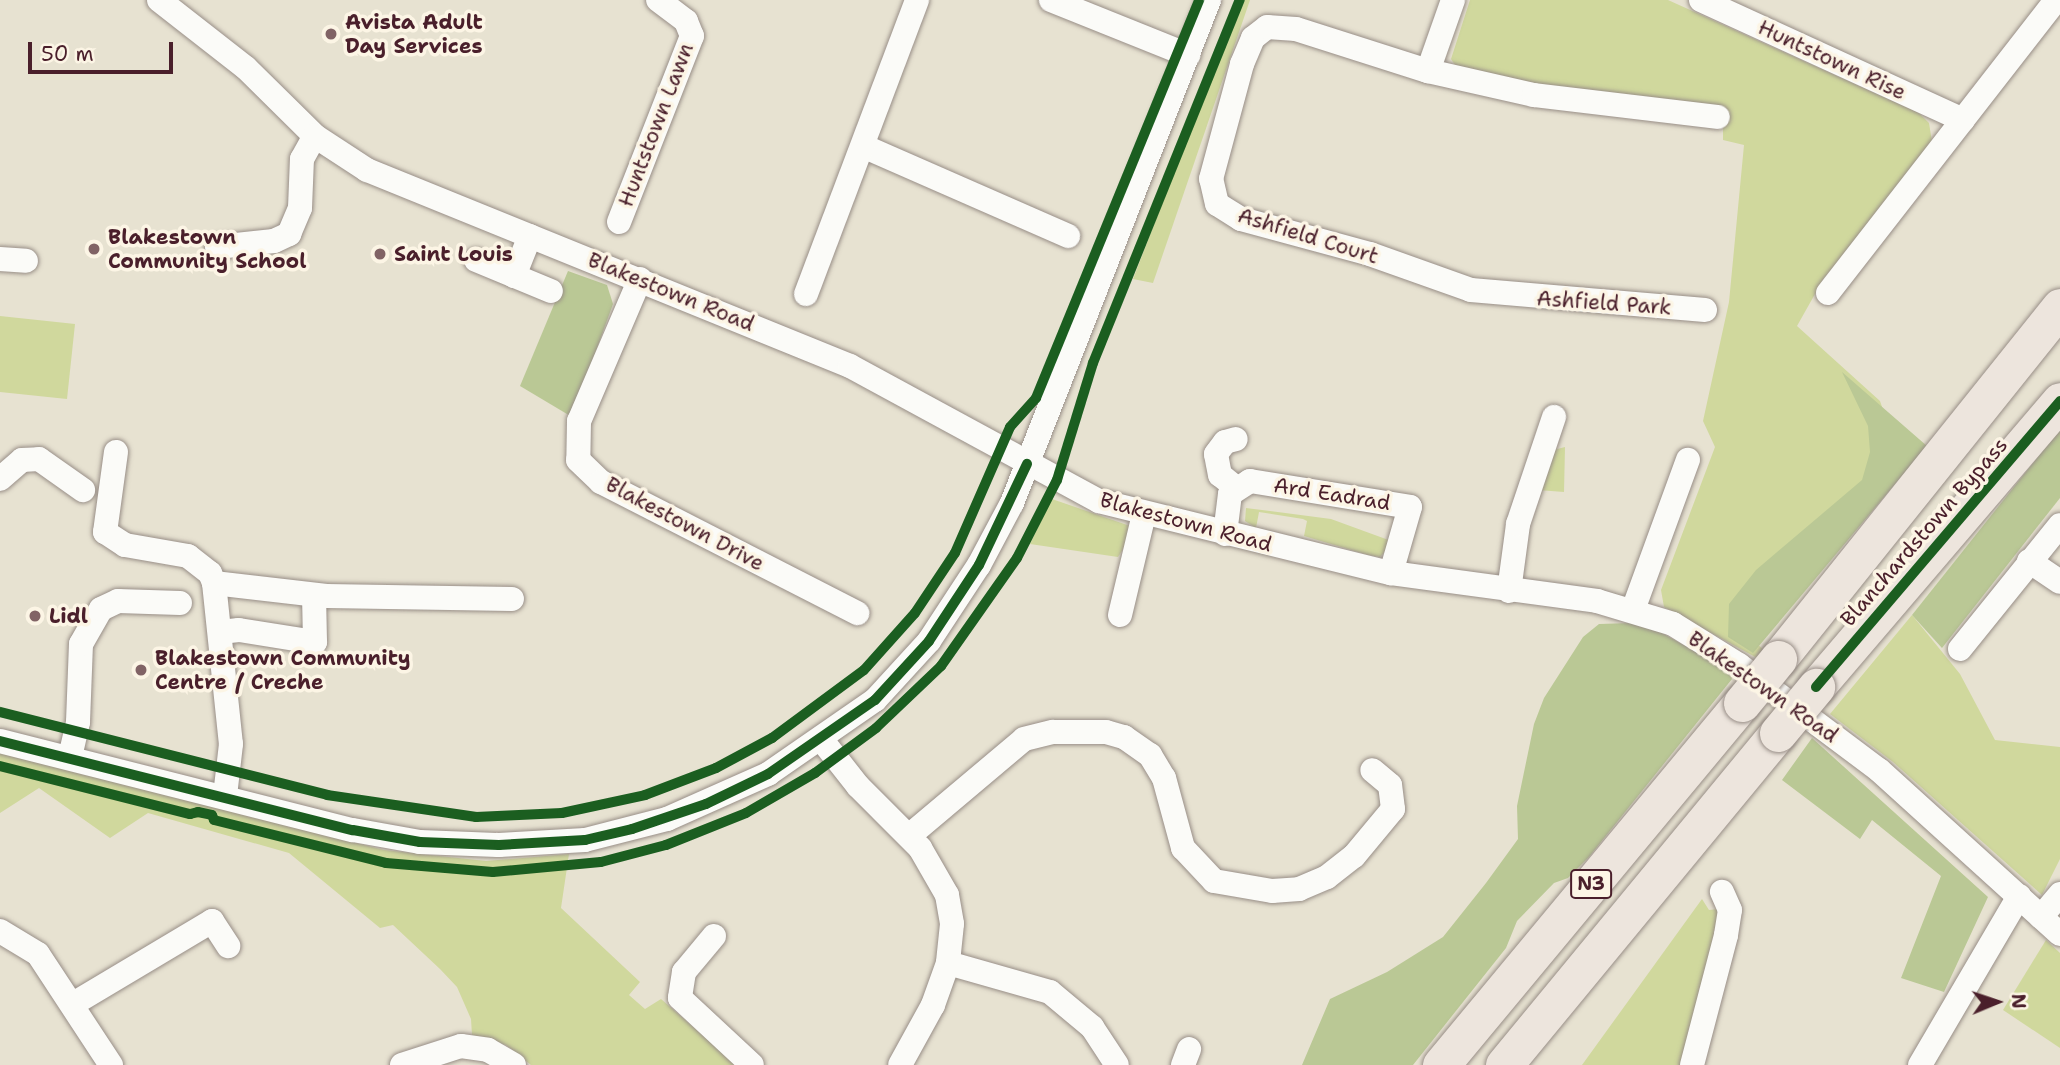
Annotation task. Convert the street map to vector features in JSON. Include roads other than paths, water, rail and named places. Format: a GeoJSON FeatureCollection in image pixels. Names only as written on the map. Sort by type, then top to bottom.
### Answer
{"type":"FeatureCollection","features":[{"type":"Feature","properties":{"kind":"highway","name":"Blanchardstown Bypass"},"geometry":{"type":"LineString","coordinates":[[1441,1065],[1742,704],[2060,307]]}},
{"type":"Feature","properties":{"kind":"highway","name":"Blanchardstown Bypass"},"geometry":{"type":"LineString","coordinates":[[1504,1065],[1816,687],[2060,401]]}},
{"type":"Feature","properties":{"kind":"highway"},"geometry":{"type":"LineString","coordinates":[[1523,1065],[1616,953],[1676,857]]}},
{"type":"Feature","properties":{"kind":"street","name":"Blakestown Road"},"geometry":{"type":"LineString","coordinates":[[159,0],[246,68],[315,136],[340,155],[395,184],[640,279],[900,390],[1027,464],[1099,500],[1144,514],[1391,573],[1633,610],[1672,624],[1750,673],[1940,821],[2060,934]]}},
{"type":"Feature","properties":{"kind":"street","name":"Huntstown Lawn"},"geometry":{"type":"LineString","coordinates":[[619,222],[692,36],[686,21],[658,0]]}},
{"type":"Feature","properties":{"kind":"street"},"geometry":{"type":"LineString","coordinates":[[806,294],[917,0]]}},
{"type":"Feature","properties":{"kind":"street"},"geometry":{"type":"LineString","coordinates":[[1051,0],[1188,55]]}},
{"type":"Feature","properties":{"kind":"street"},"geometry":{"type":"LineString","coordinates":[[0,741],[353,830],[419,842],[499,845],[585,840],[706,804],[768,774],[875,700],[929,641],[979,565],[1027,464],[1127,200],[1209,0]]}},
{"type":"Feature","properties":{"kind":"street"},"geometry":{"type":"LineString","coordinates":[[1428,71],[1453,0]]}},
{"type":"Feature","properties":{"kind":"street","name":"Huntstown Rise"},"geometry":{"type":"LineString","coordinates":[[1701,0],[1963,120]]}},
{"type":"Feature","properties":{"kind":"street"},"geometry":{"type":"LineString","coordinates":[[1828,293],[2056,0]]}},
{"type":"Feature","properties":{"kind":"street","name":"Ashfield Court"},"geometry":{"type":"LineString","coordinates":[[1503,295],[1442,282],[1370,254],[1241,219],[1217,204],[1211,180],[1224,123],[1247,49],[1261,31],[1296,29],[1428,71],[1569,100],[1718,117]]}},
{"type":"Feature","properties":{"kind":"street"},"geometry":{"type":"LineString","coordinates":[[217,247],[274,241],[289,234],[300,208],[302,159],[315,136]]}},
{"type":"Feature","properties":{"kind":"street"},"geometry":{"type":"LineString","coordinates":[[863,146],[1068,236]]}},
{"type":"Feature","properties":{"kind":"street"},"geometry":{"type":"LineString","coordinates":[[514,276],[530,236]]}},
{"type":"Feature","properties":{"kind":"street"},"geometry":{"type":"LineString","coordinates":[[0,259],[26,261]]}},
{"type":"Feature","properties":{"kind":"street"},"geometry":{"type":"LineString","coordinates":[[476,260],[551,291]]}},
{"type":"Feature","properties":{"kind":"street","name":"Blakestown Drive"},"geometry":{"type":"LineString","coordinates":[[640,279],[579,421],[578,460],[601,482],[856,613]]}},
{"type":"Feature","properties":{"kind":"street","name":"Ashfield Park"},"geometry":{"type":"LineString","coordinates":[[1503,295],[1705,310]]}},
{"type":"Feature","properties":{"kind":"street"},"geometry":{"type":"LineString","coordinates":[[1509,591],[1520,517],[1556,430]]}},
{"type":"Feature","properties":{"kind":"street"},"geometry":{"type":"LineString","coordinates":[[1225,534],[1235,487],[1220,475],[1216,454],[1225,442],[1236,439]]}},
{"type":"Feature","properties":{"kind":"street"},"geometry":{"type":"LineString","coordinates":[[116,452],[105,532],[125,545],[188,556],[210,573],[214,583],[231,744],[225,796]]}},
{"type":"Feature","properties":{"kind":"street"},"geometry":{"type":"LineString","coordinates":[[0,479],[22,460],[39,459],[83,490]]}},
{"type":"Feature","properties":{"kind":"street"},"geometry":{"type":"LineString","coordinates":[[1633,610],[1688,460]]}},
{"type":"Feature","properties":{"kind":"street","name":"Ard Eadrad"},"geometry":{"type":"LineString","coordinates":[[1235,487],[1250,481],[1410,507],[1391,573]]}},
{"type":"Feature","properties":{"kind":"street"},"geometry":{"type":"LineString","coordinates":[[1120,615],[1144,514]]}},
{"type":"Feature","properties":{"kind":"street"},"geometry":{"type":"LineString","coordinates":[[1960,649],[2060,525]]}},
{"type":"Feature","properties":{"kind":"street"},"geometry":{"type":"LineString","coordinates":[[2029,561],[2060,582]]}},
{"type":"Feature","properties":{"kind":"street"},"geometry":{"type":"LineString","coordinates":[[214,583],[314,595],[512,599]]}},
{"type":"Feature","properties":{"kind":"street"},"geometry":{"type":"LineString","coordinates":[[220,632],[239,630],[319,643],[314,595]]}},
{"type":"Feature","properties":{"kind":"street"},"geometry":{"type":"LineString","coordinates":[[70,757],[78,722],[81,644],[101,609],[118,601],[180,603]]}},
{"type":"Feature","properties":{"kind":"street"},"geometry":{"type":"LineString","coordinates":[[909,836],[1024,739],[1054,732],[1106,732],[1124,737],[1150,755],[1164,778],[1183,848],[1214,881],[1261,890],[1299,889],[1327,877],[1354,856],[1393,809],[1390,785],[1371,770]]}},
{"type":"Feature","properties":{"kind":"street"},"geometry":{"type":"LineString","coordinates":[[821,738],[858,786],[909,836],[930,861],[947,895],[952,924],[948,963],[933,1005],[900,1065]]}},
{"type":"Feature","properties":{"kind":"street"},"geometry":{"type":"LineString","coordinates":[[1692,1065],[1726,935],[1730,910],[1722,892]]}},
{"type":"Feature","properties":{"kind":"street"},"geometry":{"type":"LineString","coordinates":[[2041,917],[2060,894]]}},
{"type":"Feature","properties":{"kind":"street"},"geometry":{"type":"LineString","coordinates":[[1920,1065],[2019,896]]}},
{"type":"Feature","properties":{"kind":"street"},"geometry":{"type":"LineString","coordinates":[[73,1004],[212,921],[228,946]]}},
{"type":"Feature","properties":{"kind":"street"},"geometry":{"type":"LineString","coordinates":[[0,930],[38,954],[111,1065]]}},
{"type":"Feature","properties":{"kind":"street"},"geometry":{"type":"LineString","coordinates":[[714,936],[684,972],[680,998],[752,1065]]}},
{"type":"Feature","properties":{"kind":"street"},"geometry":{"type":"LineString","coordinates":[[948,963],[1050,992],[1092,1027],[1117,1065]]}},
{"type":"Feature","properties":{"kind":"street"},"geometry":{"type":"LineString","coordinates":[[402,1065],[461,1046],[488,1050],[514,1065]]}},
{"type":"Feature","properties":{"kind":"place","name":"Avista Adult Day Services"},"geometry":{"type":"Point","coordinates":[331,34]}},
{"type":"Feature","properties":{"kind":"place","name":"Blakestown Community School"},"geometry":{"type":"Point","coordinates":[94,249]}},
{"type":"Feature","properties":{"kind":"place","name":"Saint Louis"},"geometry":{"type":"Point","coordinates":[380,254]}},
{"type":"Feature","properties":{"kind":"place","name":"Lidl"},"geometry":{"type":"Point","coordinates":[35,616]}},
{"type":"Feature","properties":{"kind":"place","name":"Blakestown Community Centre / Creche"},"geometry":{"type":"Point","coordinates":[141,670]}}]}
